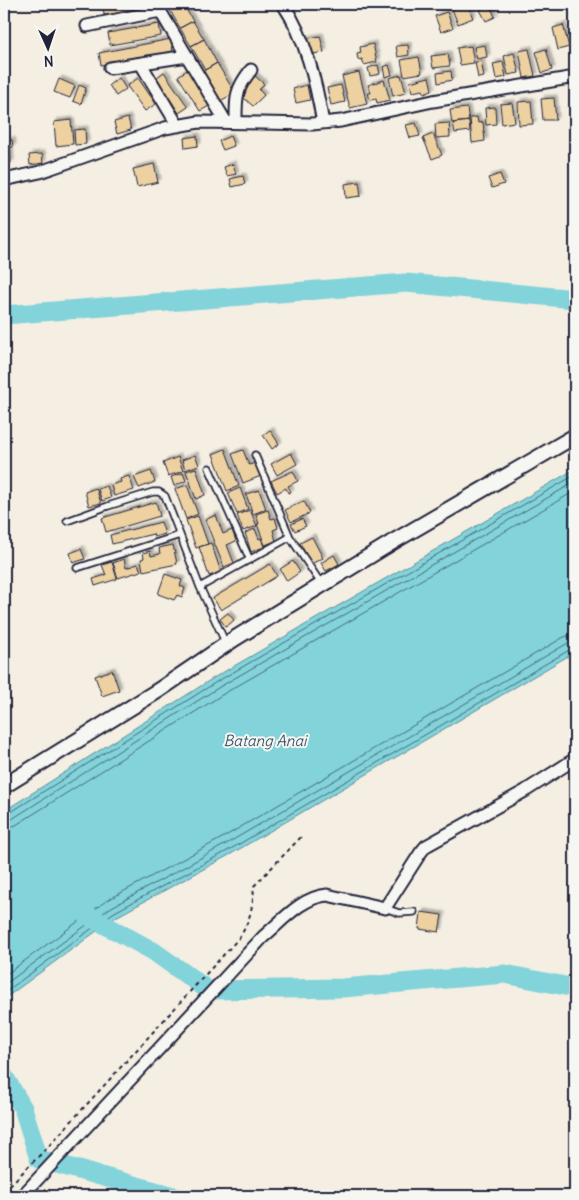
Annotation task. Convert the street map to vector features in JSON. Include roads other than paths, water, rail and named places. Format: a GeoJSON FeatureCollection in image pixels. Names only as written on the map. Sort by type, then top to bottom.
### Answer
{"type":"FeatureCollection","features":[{"type":"Feature","properties":{"kind":"street"},"geometry":{"type":"LineString","coordinates":[[283,4],[293,19],[300,36],[317,88],[323,123]]}},
{"type":"Feature","properties":{"kind":"street"},"geometry":{"type":"LineString","coordinates":[[87,26],[158,8],[231,122]]}},
{"type":"Feature","properties":{"kind":"street"},"geometry":{"type":"LineString","coordinates":[[110,68],[187,56]]}},
{"type":"Feature","properties":{"kind":"street"},"geometry":{"type":"LineString","coordinates":[[140,64],[178,126]]}},
{"type":"Feature","properties":{"kind":"street"},"geometry":{"type":"LineString","coordinates":[[231,122],[241,82],[251,70]]}},
{"type":"Feature","properties":{"kind":"street"},"geometry":{"type":"LineString","coordinates":[[4,180],[40,172],[165,128],[199,122],[312,124],[341,121],[434,100],[575,77]]}},
{"type":"Feature","properties":{"kind":"street"},"geometry":{"type":"LineString","coordinates":[[8,783],[159,690],[226,644],[322,584],[575,436]]}},
{"type":"Feature","properties":{"kind":"street"},"geometry":{"type":"LineString","coordinates":[[22,1196],[263,937],[311,898],[335,896],[385,908],[420,852],[426,846],[525,791],[575,759]]}},
{"type":"Feature","properties":{"kind":"lane"},"geometry":{"type":"LineString","coordinates":[[255,455],[290,537],[322,584]]}},
{"type":"Feature","properties":{"kind":"lane"},"geometry":{"type":"LineString","coordinates":[[209,468],[250,560]]}},
{"type":"Feature","properties":{"kind":"lane"},"geometry":{"type":"LineString","coordinates":[[67,521],[154,492],[159,492],[165,496],[200,587],[226,644]]}},
{"type":"Feature","properties":{"kind":"lane"},"geometry":{"type":"LineString","coordinates":[[77,568],[180,535]]}},
{"type":"Feature","properties":{"kind":"lane"},"geometry":{"type":"LineString","coordinates":[[200,587],[290,537]]}},
{"type":"Feature","properties":{"kind":"lane"},"geometry":{"type":"LineString","coordinates":[[385,908],[399,913],[414,912]]}},
{"type":"Feature","properties":{"kind":"water","name":"Batang Anai"},"geometry":{"type":"Polygon","coordinates":[[[575,469],[575,652],[231,854],[116,917],[4,999],[4,811],[215,677],[575,469]]]}},
{"type":"Feature","properties":{"kind":"waterway"},"geometry":{"type":"LineString","coordinates":[[4,315],[406,283],[575,299]]}},
{"type":"Feature","properties":{"kind":"waterway"},"geometry":{"type":"LineString","coordinates":[[83,913],[153,951],[208,990],[343,988],[505,974],[575,988]]}},
{"type":"Feature","properties":{"kind":"waterway"},"geometry":{"type":"LineString","coordinates":[[4,1076],[23,1108],[39,1159],[173,1196]]}}]}
